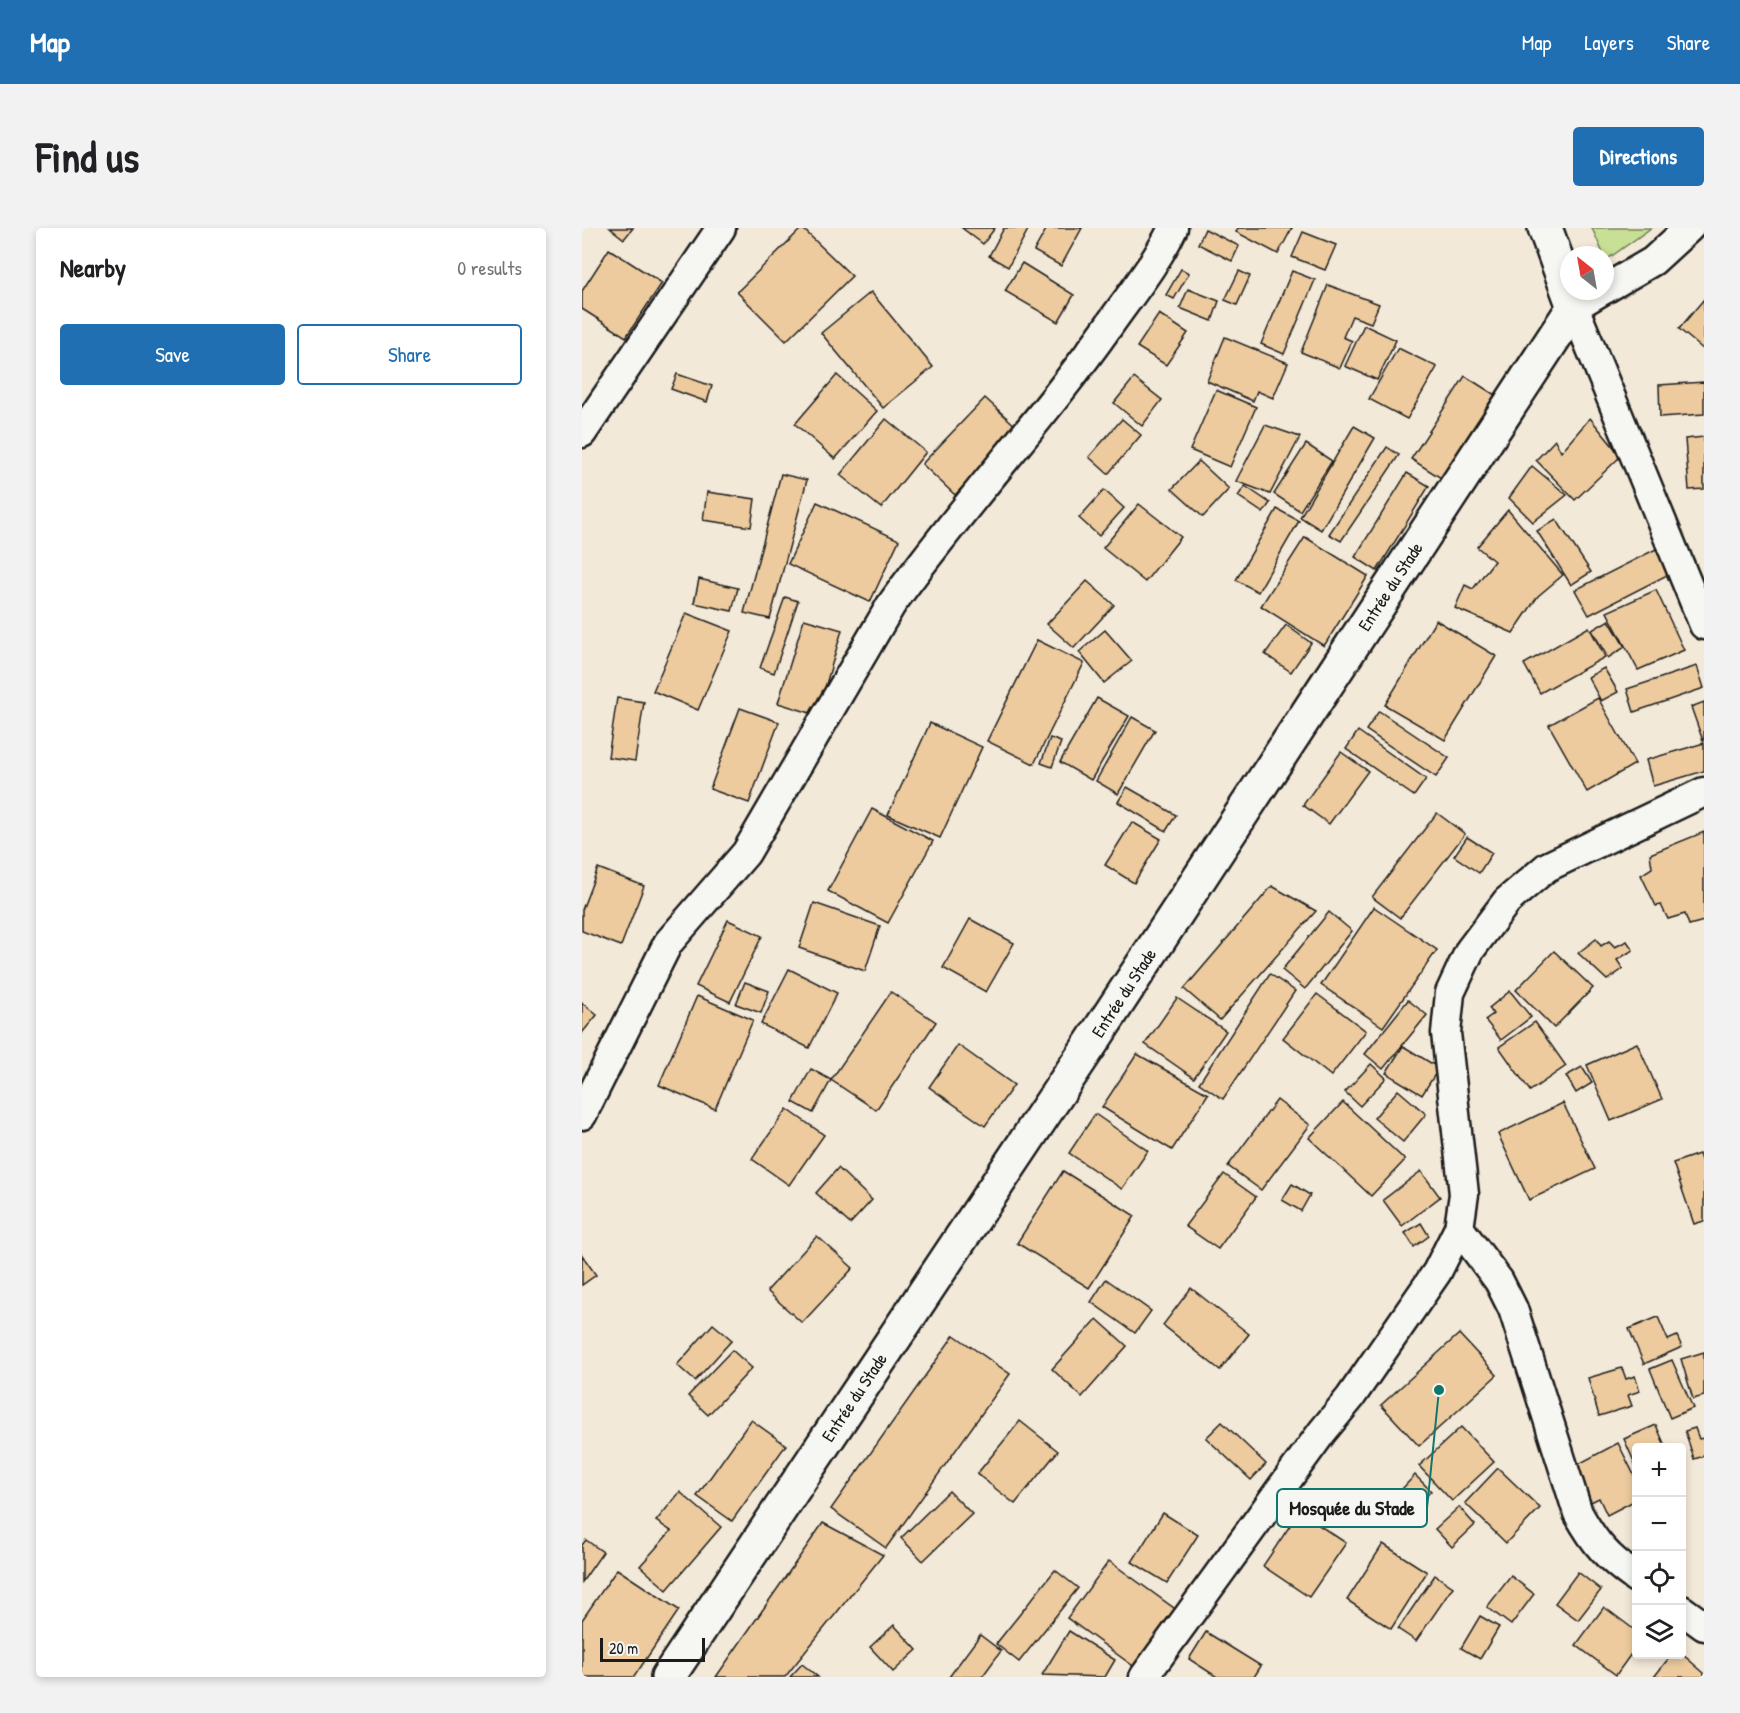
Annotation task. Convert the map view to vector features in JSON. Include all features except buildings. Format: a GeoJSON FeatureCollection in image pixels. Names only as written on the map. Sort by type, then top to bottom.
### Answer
{"type":"FeatureCollection","features":[{"type":"Feature","properties":{"kind":"street"},"geometry":{"type":"LineString","coordinates":[[582,433],[722,228]]}},
{"type":"Feature","properties":{"kind":"street"},"geometry":{"type":"LineString","coordinates":[[582,1115],[668,943],[746,853],[891,605],[916,570],[1078,370],[1152,265],[1173,228]]}},
{"type":"Feature","properties":{"kind":"street"},"geometry":{"type":"LineString","coordinates":[[1545,228],[1560,253]]}},
{"type":"Feature","properties":{"kind":"street"},"geometry":{"type":"LineString","coordinates":[[1614,284],[1653,261],[1689,228]]}},
{"type":"Feature","properties":{"kind":"street","name":"Entrée du Stade"},"geometry":{"type":"LineString","coordinates":[[668,1677],[1586,300]]}},
{"type":"Feature","properties":{"kind":"street"},"geometry":{"type":"LineString","coordinates":[[1587,300],[1704,625]]}},
{"type":"Feature","properties":{"kind":"street"},"geometry":{"type":"LineString","coordinates":[[1144,1677],[1322,1432],[1357,1389],[1437,1272],[1459,1228],[1464,1194],[1446,1033],[1450,993],[1470,950],[1507,901],[1546,867],[1704,792]]}},
{"type":"Feature","properties":{"kind":"street"},"geometry":{"type":"LineString","coordinates":[[1459,1228],[1498,1281],[1513,1309],[1578,1513],[1592,1538],[1609,1559],[1632,1575]]}},
{"type":"Feature","properties":{"kind":"street"},"geometry":{"type":"LineString","coordinates":[[1686,1613],[1704,1626]]}},
{"type":"Feature","properties":{"kind":"green space"},"geometry":{"type":"Polygon","coordinates":[[[1592,228],[1651,228],[1614,254],[1614,246],[1600,246],[1592,228]]]}},
{"type":"Feature","properties":{"kind":"place","name":"Mosquée du Stade"},"geometry":{"type":"Point","coordinates":[1439,1390]}}]}
